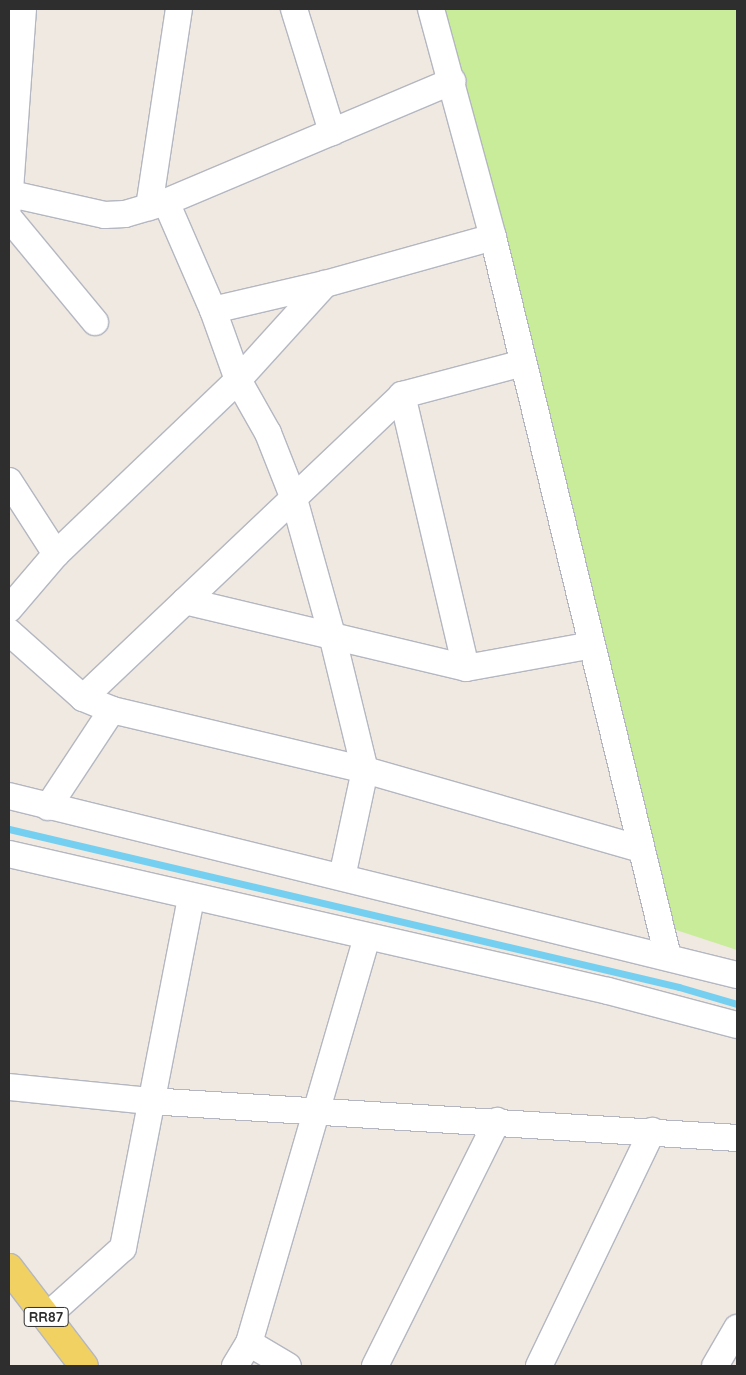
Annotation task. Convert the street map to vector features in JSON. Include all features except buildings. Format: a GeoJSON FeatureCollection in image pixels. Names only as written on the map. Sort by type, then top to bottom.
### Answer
{"type":"FeatureCollection","features":[{"type":"Feature","properties":{"kind":"main road","name":"RR87"},"geometry":{"type":"LineString","coordinates":[[9,1268],[84,1366]]}},
{"type":"Feature","properties":{"kind":"street"},"geometry":{"type":"LineString","coordinates":[[179,9],[158,204],[213,310],[238,380],[268,433],[294,499],[332,635],[365,770],[342,876]]}},
{"type":"Feature","properties":{"kind":"street"},"geometry":{"type":"LineString","coordinates":[[294,9],[332,132]]}},
{"type":"Feature","properties":{"kind":"street"},"geometry":{"type":"LineString","coordinates":[[431,9],[493,237],[640,850],[668,957]]}},
{"type":"Feature","properties":{"kind":"street"},"geometry":{"type":"LineString","coordinates":[[18,15],[9,205],[95,322]]}},
{"type":"Feature","properties":{"kind":"street"},"geometry":{"type":"LineString","coordinates":[[9,205],[106,215],[125,214],[158,204],[452,81]]}},
{"type":"Feature","properties":{"kind":"street"},"geometry":{"type":"LineString","coordinates":[[213,310],[326,284],[493,237]]}},
{"type":"Feature","properties":{"kind":"street"},"geometry":{"type":"LineString","coordinates":[[9,609],[56,554],[238,380],[326,284]]}},
{"type":"Feature","properties":{"kind":"street"},"geometry":{"type":"LineString","coordinates":[[83,698],[402,395],[523,363]]}},
{"type":"Feature","properties":{"kind":"street"},"geometry":{"type":"LineString","coordinates":[[402,395],[466,668]]}},
{"type":"Feature","properties":{"kind":"street"},"geometry":{"type":"LineString","coordinates":[[9,481],[56,554]]}},
{"type":"Feature","properties":{"kind":"street"},"geometry":{"type":"LineString","coordinates":[[185,601],[466,668],[592,645]]}},
{"type":"Feature","properties":{"kind":"street"},"geometry":{"type":"LineString","coordinates":[[9,632],[83,698],[112,710],[365,770],[640,850]]}},
{"type":"Feature","properties":{"kind":"street"},"geometry":{"type":"LineString","coordinates":[[48,808],[112,710]]}},
{"type":"Feature","properties":{"kind":"street"},"geometry":{"type":"LineString","coordinates":[[9,796],[48,808],[342,876],[737,975]]}},
{"type":"Feature","properties":{"kind":"street"},"geometry":{"type":"LineString","coordinates":[[9,854],[608,991],[737,1025]]}},
{"type":"Feature","properties":{"kind":"street"},"geometry":{"type":"LineString","coordinates":[[46,1317],[123,1248],[149,1101],[191,897]]}},
{"type":"Feature","properties":{"kind":"street"},"geometry":{"type":"LineString","coordinates":[[235,1366],[249,1343],[367,937]]}},
{"type":"Feature","properties":{"kind":"street"},"geometry":{"type":"LineString","coordinates":[[9,1087],[149,1101],[497,1121],[737,1138]]}},
{"type":"Feature","properties":{"kind":"street"},"geometry":{"type":"LineString","coordinates":[[375,1366],[497,1121]]}},
{"type":"Feature","properties":{"kind":"street"},"geometry":{"type":"LineString","coordinates":[[539,1366],[652,1131]]}},
{"type":"Feature","properties":{"kind":"street"},"geometry":{"type":"LineString","coordinates":[[715,1366],[737,1328]]}},
{"type":"Feature","properties":{"kind":"street"},"geometry":{"type":"LineString","coordinates":[[249,1343],[288,1366]]}},
{"type":"Feature","properties":{"kind":"green space"},"geometry":{"type":"Polygon","coordinates":[[[444,9],[737,9],[737,950],[673,929],[444,9]]]}},
{"type":"Feature","properties":{"kind":"waterway"},"geometry":{"type":"LineString","coordinates":[[9,829],[679,987],[737,1004]]}}]}
